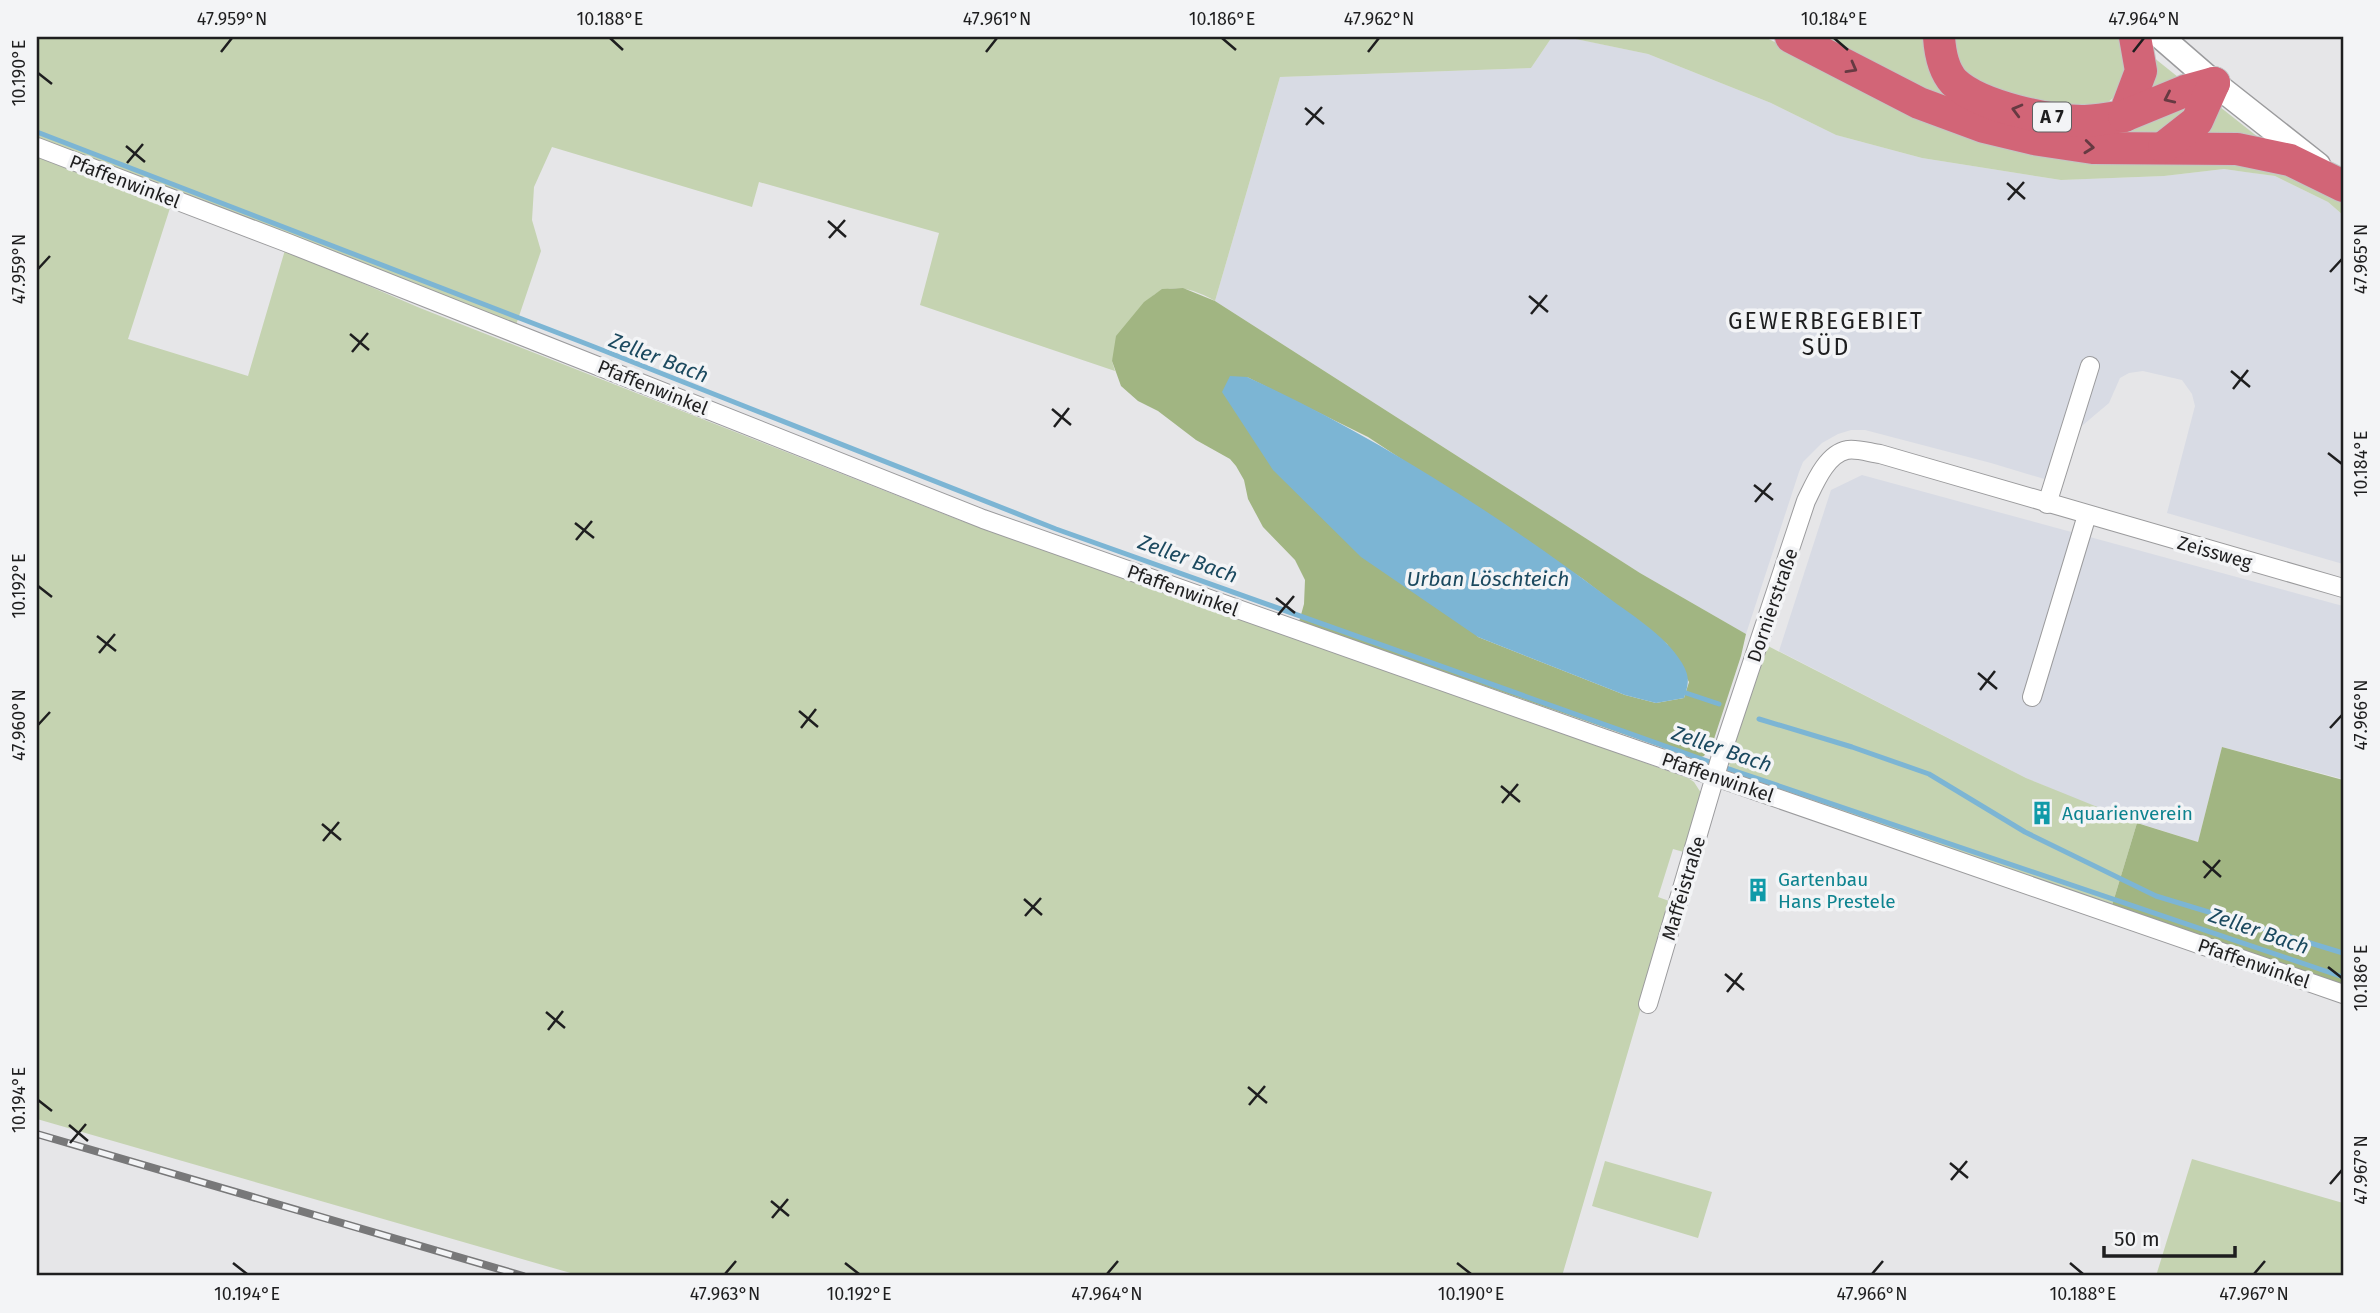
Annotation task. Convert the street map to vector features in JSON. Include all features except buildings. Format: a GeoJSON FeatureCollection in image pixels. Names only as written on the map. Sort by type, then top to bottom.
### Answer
{"type":"FeatureCollection","features":[{"type":"Feature","properties":{"kind":"highway"},"geometry":{"type":"LineString","coordinates":[[1791,37],[1919,103],[1984,127],[2034,139],[2093,148],[2164,147],[2186,150],[2210,147],[2262,153],[2290,160],[2343,186]]}},
{"type":"Feature","properties":{"kind":"highway","name":"A 7"},"geometry":{"type":"LineString","coordinates":[[1939,37],[1942,62],[1952,80],[1973,97],[2031,114],[2059,118],[2084,121],[2124,116]]}},
{"type":"Feature","properties":{"kind":"highway"},"geometry":{"type":"LineString","coordinates":[[2124,116],[2141,71],[2136,37]]}},
{"type":"Feature","properties":{"kind":"highway"},"geometry":{"type":"LineString","coordinates":[[2164,147],[2197,121],[2214,83]]}},
{"type":"Feature","properties":{"kind":"highway"},"geometry":{"type":"LineString","coordinates":[[2124,116],[2185,91],[2214,83]]}},
{"type":"Feature","properties":{"kind":"main road"},"geometry":{"type":"LineString","coordinates":[[2161,37],[2343,186]]}},
{"type":"Feature","properties":{"kind":"street","name":"Pfaffenwinkel"},"geometry":{"type":"LineString","coordinates":[[37,147],[340,263],[983,519],[1718,769],[2343,994]]}},
{"type":"Feature","properties":{"kind":"street"},"geometry":{"type":"LineString","coordinates":[[2047,504],[2090,366]]}},
{"type":"Feature","properties":{"kind":"street","name":"Dornierstraße"},"geometry":{"type":"LineString","coordinates":[[1718,769],[1806,501],[1821,470],[1847,450]]}},
{"type":"Feature","properties":{"kind":"street","name":"Zeissweg"},"geometry":{"type":"LineString","coordinates":[[1847,450],[1880,454],[2343,589]]}},
{"type":"Feature","properties":{"kind":"street"},"geometry":{"type":"LineString","coordinates":[[2032,697],[2087,515]]}},
{"type":"Feature","properties":{"kind":"street","name":"Maffeistraße"},"geometry":{"type":"LineString","coordinates":[[1648,1004],[1718,769]]}},
{"type":"Feature","properties":{"kind":"shaded area"},"geometry":{"type":"Polygon","coordinates":[[[1552,37],[1567,37],[1648,54],[1771,103],[1836,135],[1922,158],[2061,180],[2164,176],[2224,169],[2275,176],[2328,202],[2343,215],[2343,564],[2167,513],[2195,406],[2192,394],[2182,380],[2143,371],[2129,373],[2120,378],[2109,403],[2077,430],[2061,484],[1865,430],[1851,430],[1822,443],[1803,462],[1799,472],[1746,634],[1640,573],[1215,301],[1280,77],[1531,68],[1552,37]]]}},
{"type":"Feature","properties":{"kind":"shaded area"},"geometry":{"type":"Polygon","coordinates":[[[1862,475],[2343,606],[2343,779],[2222,747],[2198,842],[2110,814],[2026,778],[1779,651],[1831,490],[1862,475]]]}},
{"type":"Feature","properties":{"kind":"green space"},"geometry":{"type":"Polygon","coordinates":[[[37,37],[1552,37],[1531,68],[1280,77],[1215,301],[1193,291],[1175,288],[1161,291],[1149,299],[1130,326],[1112,361],[1115,371],[920,305],[939,233],[759,182],[752,207],[552,147],[534,187],[532,220],[541,251],[516,325],[37,140],[37,37]]]}},
{"type":"Feature","properties":{"kind":"green space"},"geometry":{"type":"Polygon","coordinates":[[[1566,37],[1765,37],[1876,95],[2264,163],[2343,202],[2343,215],[2328,202],[2275,176],[2224,169],[2164,176],[2061,180],[1922,158],[1836,135],[1771,103],[1648,54],[1566,37]]]}},
{"type":"Feature","properties":{"kind":"green space"},"geometry":{"type":"Polygon","coordinates":[[[1812,37],[1929,37],[1988,114],[2191,98],[2178,125],[2145,138],[1964,111],[1812,37]]]}},
{"type":"Feature","properties":{"kind":"green space"},"geometry":{"type":"Polygon","coordinates":[[[1951,37],[2123,37],[2131,66],[2123,90],[2107,103],[2084,110],[2012,98],[1958,72],[1951,37]]]}},
{"type":"Feature","properties":{"kind":"green space"},"geometry":{"type":"Polygon","coordinates":[[[2153,57],[2183,81],[2157,92],[2149,88],[2153,57]]]}},
{"type":"Feature","properties":{"kind":"green space"},"geometry":{"type":"Polygon","coordinates":[[[2215,103],[2268,145],[2188,138],[2215,103]]]}},
{"type":"Feature","properties":{"kind":"green space"},"geometry":{"type":"Polygon","coordinates":[[[37,157],[170,208],[128,339],[248,376],[285,250],[420,308],[959,520],[1694,782],[1703,796],[1687,853],[1673,849],[1658,897],[1672,902],[1562,1276],[581,1276],[37,1119],[37,157]]]}},
{"type":"Feature","properties":{"kind":"green space"},"geometry":{"type":"Polygon","coordinates":[[[1183,288],[1215,301],[1640,573],[1746,634],[1714,739],[1704,756],[1696,759],[1299,622],[1304,604],[1305,580],[1295,560],[1263,527],[1248,499],[1244,480],[1236,466],[1230,459],[1196,440],[1158,411],[1138,401],[1121,386],[1112,361],[1116,336],[1144,302],[1162,289],[1183,288]],[[1247,377],[1478,637],[1625,695],[1656,703],[1684,698],[1689,682],[1667,644],[1583,579],[1368,437],[1247,377]]]}},
{"type":"Feature","properties":{"kind":"green space"},"geometry":{"type":"Polygon","coordinates":[[[1768,646],[2026,778],[2137,823],[2111,909],[1739,777],[1731,771],[1729,764],[1735,740],[1768,646]]]}},
{"type":"Feature","properties":{"kind":"green space"},"geometry":{"type":"Polygon","coordinates":[[[2222,747],[2343,780],[2343,989],[2111,909],[2137,823],[2198,842],[2222,747]]]}},
{"type":"Feature","properties":{"kind":"green space"},"geometry":{"type":"Polygon","coordinates":[[[2192,1159],[2343,1203],[2343,1276],[2156,1276],[2192,1159]]]}},
{"type":"Feature","properties":{"kind":"green space"},"geometry":{"type":"Polygon","coordinates":[[[1605,1161],[1712,1192],[1698,1238],[1592,1206],[1605,1161]]]}},
{"type":"Feature","properties":{"kind":"water","name":"Urban Löschteich"},"geometry":{"type":"Polygon","coordinates":[[[1230,376],[1247,377],[1340,423],[1430,476],[1518,533],[1666,643],[1675,652],[1686,672],[1688,684],[1684,698],[1656,703],[1625,695],[1478,637],[1361,557],[1273,470],[1222,392],[1230,376]]]}},
{"type":"Feature","properties":{"kind":"waterway","name":"Zeller Bach"},"geometry":{"type":"LineString","coordinates":[[37,132],[1056,529],[1735,771],[2343,977]]}},
{"type":"Feature","properties":{"kind":"waterway","name":"Zeller Bach"},"geometry":{"type":"LineString","coordinates":[[1686,693],[1719,704]]}},
{"type":"Feature","properties":{"kind":"waterway","name":"Zeller Bach"},"geometry":{"type":"LineString","coordinates":[[1759,719],[1929,774],[2025,832],[2156,896],[2343,953]]}},
{"type":"Feature","properties":{"kind":"railway"},"geometry":{"type":"LineString","coordinates":[[37,1134],[523,1276]]}},
{"type":"Feature","properties":{"kind":"place","name":"Aquarienverein"},"geometry":{"type":"Point","coordinates":[2042,813]}},
{"type":"Feature","properties":{"kind":"place","name":"Gartenbau Hans Prestele"},"geometry":{"type":"Point","coordinates":[1758,890]}},
{"type":"Feature","properties":{"kind":"district","name":"GEWERBEGEBIET SÜD"},"geometry":{"type":"Point","coordinates":[1826,334]}}]}
